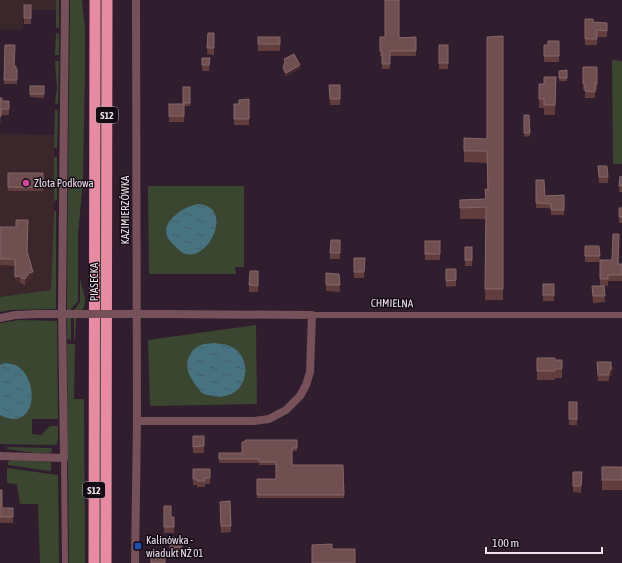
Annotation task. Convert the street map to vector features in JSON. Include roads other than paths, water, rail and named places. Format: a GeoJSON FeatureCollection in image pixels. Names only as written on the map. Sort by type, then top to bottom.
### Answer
{"type":"FeatureCollection","features":[{"type":"Feature","properties":{"kind":"highway","name":"PIASECKA"},"geometry":{"type":"LineString","coordinates":[[94,563],[95,0]]}},
{"type":"Feature","properties":{"kind":"highway","name":"PIASECKA"},"geometry":{"type":"LineString","coordinates":[[106,563],[107,0]]}},
{"type":"Feature","properties":{"kind":"street"},"geometry":{"type":"LineString","coordinates":[[65,0],[62,310],[65,563]]}},
{"type":"Feature","properties":{"kind":"street","name":"KAZIMIERZÓWKA"},"geometry":{"type":"LineString","coordinates":[[135,563],[137,421],[136,0]]}},
{"type":"Feature","properties":{"kind":"street","name":"CHMIELNA"},"geometry":{"type":"LineString","coordinates":[[0,318],[15,315],[38,314],[622,315]]}},
{"type":"Feature","properties":{"kind":"street"},"geometry":{"type":"LineString","coordinates":[[137,421],[254,421],[270,418],[286,410],[300,396],[306,385],[310,372],[312,315]]}},
{"type":"Feature","properties":{"kind":"street"},"geometry":{"type":"LineString","coordinates":[[0,456],[64,458]]}},
{"type":"Feature","properties":{"kind":"water"},"geometry":{"type":"Polygon","coordinates":[[[199,204],[210,208],[216,216],[216,226],[213,237],[206,246],[198,253],[188,255],[179,250],[169,240],[166,230],[171,220],[176,215],[188,207],[199,204]]]}},
{"type":"Feature","properties":{"kind":"water"},"geometry":{"type":"Polygon","coordinates":[[[214,343],[230,346],[239,352],[244,361],[245,371],[243,381],[238,389],[229,395],[217,397],[202,393],[189,374],[187,365],[191,353],[203,344],[214,343]]]}},
{"type":"Feature","properties":{"kind":"water"},"geometry":{"type":"Polygon","coordinates":[[[5,363],[15,365],[20,368],[30,385],[32,395],[31,405],[27,413],[21,418],[12,419],[0,415],[0,365],[5,363]]]}},
{"type":"Feature","properties":{"kind":"place","name":"Złota Podkowa"},"geometry":{"type":"Point","coordinates":[26,183]}},
{"type":"Feature","properties":{"kind":"place","name":"Kalinówka - wiadukt NŻ 01"},"geometry":{"type":"Point","coordinates":[138,546]}}]}
